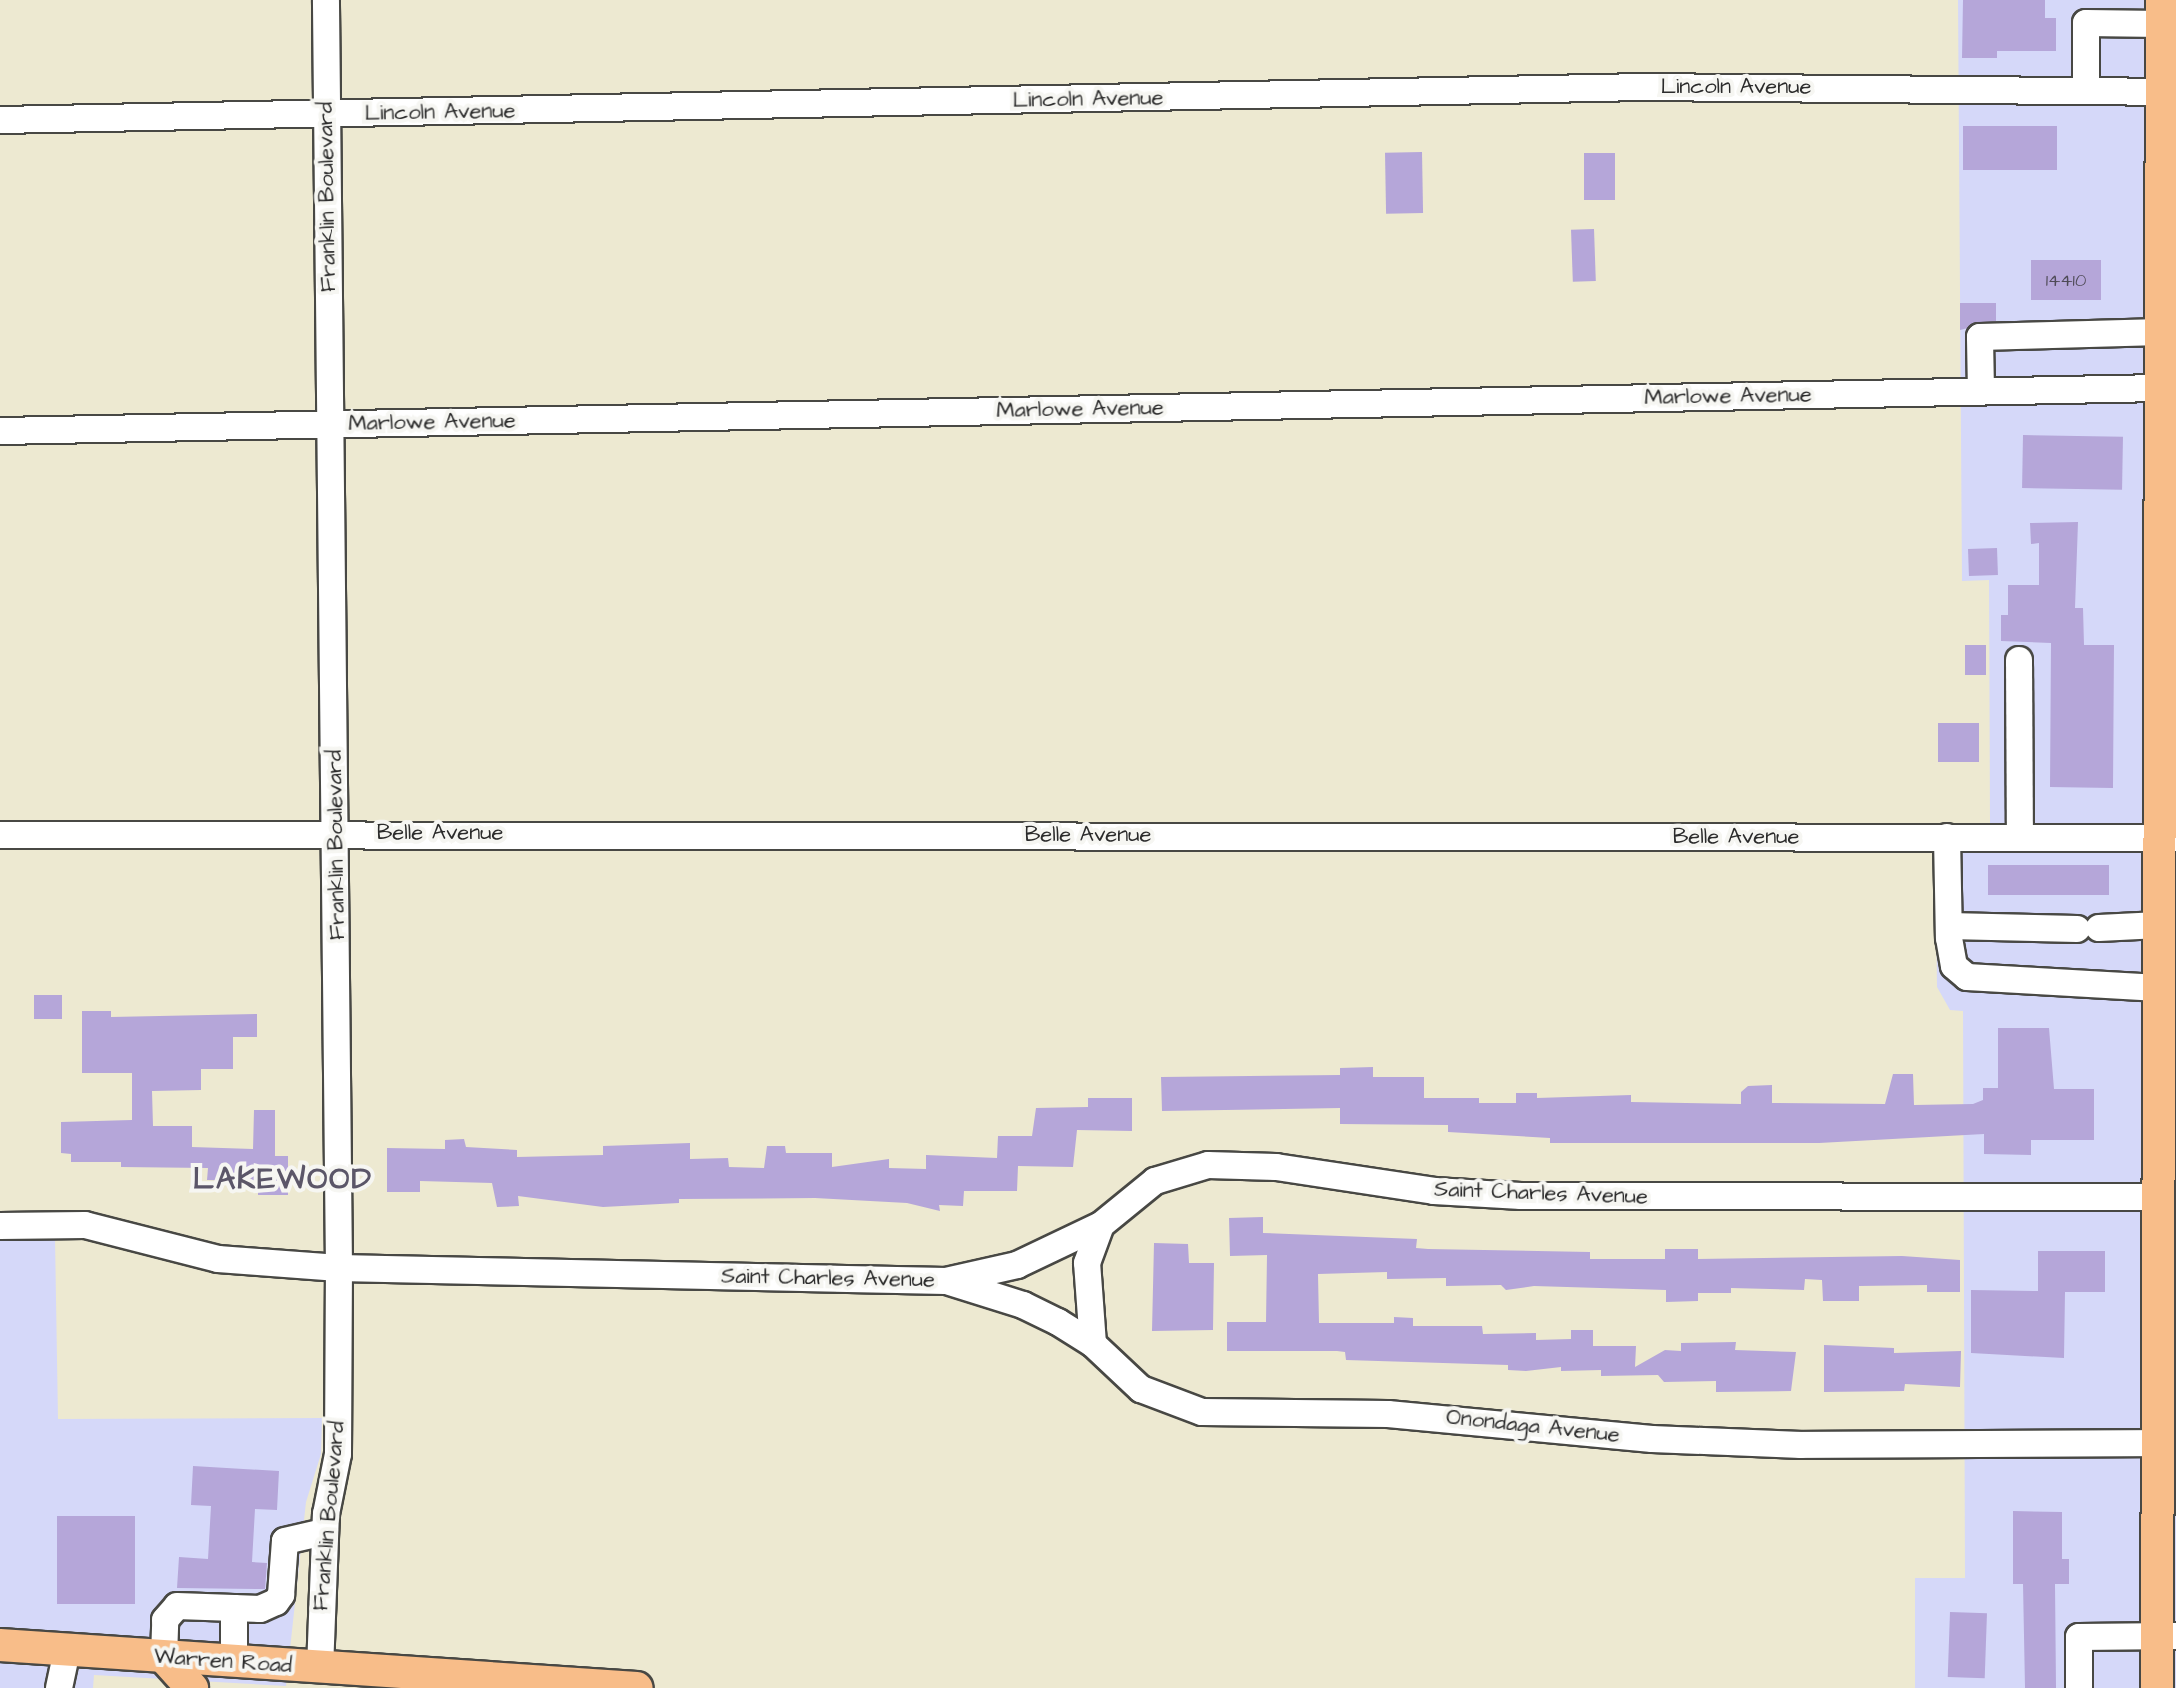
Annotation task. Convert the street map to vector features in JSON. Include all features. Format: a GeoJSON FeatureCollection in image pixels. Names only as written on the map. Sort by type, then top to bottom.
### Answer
{"type":"FeatureCollection","features":[{"type":"Feature","properties":{"kind":"main road"},"geometry":{"type":"LineString","coordinates":[[2157,1688],[2166,1636],[2157,1443],[2167,1332],[2167,1260],[2158,1197],[2159,925],[2168,838],[2168,521],[2166,382],[2161,332],[2169,90],[2162,12]]}},
{"type":"Feature","properties":{"kind":"main road","name":"Warren Road"},"geometry":{"type":"LineString","coordinates":[[0,1645],[234,1662],[320,1678],[637,1688]]}},
{"type":"Feature","properties":{"kind":"main road"},"geometry":{"type":"LineString","coordinates":[[164,1657],[192,1688]]}},
{"type":"Feature","properties":{"kind":"street","name":"Franklin Boulevard"},"geometry":{"type":"LineString","coordinates":[[320,1678],[324,1532],[338,1454],[339,1268],[326,0]]}},
{"type":"Feature","properties":{"kind":"street"},"geometry":{"type":"LineString","coordinates":[[2086,88],[2086,23],[2162,12]]}},
{"type":"Feature","properties":{"kind":"street","name":"Lincoln Avenue"},"geometry":{"type":"LineString","coordinates":[[0,120],[1611,88],[2169,90]]}},
{"type":"Feature","properties":{"kind":"street"},"geometry":{"type":"LineString","coordinates":[[1981,391],[1980,337],[2161,332]]}},
{"type":"Feature","properties":{"kind":"street","name":"Marlowe Avenue"},"geometry":{"type":"LineString","coordinates":[[0,431],[1981,391],[2166,382]]}},
{"type":"Feature","properties":{"kind":"street"},"geometry":{"type":"LineString","coordinates":[[2019,660],[2020,837]]}},
{"type":"Feature","properties":{"kind":"street","name":"Belle Avenue"},"geometry":{"type":"LineString","coordinates":[[0,835],[336,833],[2168,838]]}},
{"type":"Feature","properties":{"kind":"street"},"geometry":{"type":"LineString","coordinates":[[1947,837],[1949,926],[1954,966],[1967,977],[2159,988]]}},
{"type":"Feature","properties":{"kind":"street"},"geometry":{"type":"LineString","coordinates":[[1949,926],[2088,928],[2159,925]]}},
{"type":"Feature","properties":{"kind":"street","name":"Saint Charles Avenue"},"geometry":{"type":"LineString","coordinates":[[0,1226],[85,1225],[218,1259],[339,1268],[946,1281],[1017,1265],[1101,1225],[1155,1181],[1191,1167],[1219,1165],[1521,1196],[2158,1197]]}},
{"type":"Feature","properties":{"kind":"street"},"geometry":{"type":"LineString","coordinates":[[1093,1344],[1087,1263],[1101,1225]]}},
{"type":"Feature","properties":{"kind":"street","name":"Onondaga Avenue"},"geometry":{"type":"LineString","coordinates":[[946,1281],[1023,1305],[1093,1344],[1141,1389],[1202,1412],[1388,1414],[1652,1439],[1786,1445],[2157,1443]]}},
{"type":"Feature","properties":{"kind":"street"},"geometry":{"type":"LineString","coordinates":[[164,1657],[165,1620],[177,1606],[260,1609],[276,1602],[281,1595],[285,1541],[324,1532]]}},
{"type":"Feature","properties":{"kind":"street"},"geometry":{"type":"LineString","coordinates":[[234,1608],[234,1662]]}},
{"type":"Feature","properties":{"kind":"street"},"geometry":{"type":"LineString","coordinates":[[2079,1688],[2079,1637],[2166,1636]]}},
{"type":"Feature","properties":{"kind":"street"},"geometry":{"type":"LineString","coordinates":[[59,1688],[67,1650]]}},
{"type":"Feature","properties":{"kind":"shaded area"},"geometry":{"type":"Polygon","coordinates":[[[1958,0],[2176,0],[2176,1688],[1915,1688],[1915,1578],[1965,1578],[1963,1011],[1950,1010],[1937,987],[1935,825],[1990,824],[1989,580],[1962,581],[1958,0]]]}},
{"type":"Feature","properties":{"kind":"shaded area"},"geometry":{"type":"Polygon","coordinates":[[[0,1238],[55,1238],[58,1419],[322,1418],[321,1454],[306,1502],[286,1686],[94,1675],[93,1688],[0,1688],[0,1238]]]}},
{"type":"Feature","properties":{"kind":"building"},"geometry":{"type":"Polygon","coordinates":[[[1963,0],[2045,0],[2045,18],[2056,18],[2056,51],[1997,51],[1997,58],[1962,58],[1963,0]]]}},
{"type":"Feature","properties":{"kind":"building"},"geometry":{"type":"Polygon","coordinates":[[[1963,126],[2057,126],[2057,170],[1963,170],[1963,126]]]}},
{"type":"Feature","properties":{"kind":"building"},"geometry":{"type":"Polygon","coordinates":[[[1422,152],[1423,213],[1386,214],[1385,153],[1422,152]]]}},
{"type":"Feature","properties":{"kind":"building"},"geometry":{"type":"Polygon","coordinates":[[[1584,153],[1615,153],[1615,200],[1584,200],[1584,153]]]}},
{"type":"Feature","properties":{"kind":"building"},"geometry":{"type":"Polygon","coordinates":[[[1594,229],[1596,281],[1573,282],[1571,230],[1594,229]]]}},
{"type":"Feature","properties":{"kind":"building"},"geometry":{"type":"Polygon","coordinates":[[[2031,260],[2101,260],[2101,300],[2031,300],[2031,260]]]}},
{"type":"Feature","properties":{"kind":"building"},"geometry":{"type":"Polygon","coordinates":[[[1960,303],[1996,303],[1996,321],[1960,330],[1960,303]]]}},
{"type":"Feature","properties":{"kind":"building"},"geometry":{"type":"Polygon","coordinates":[[[2023,435],[2123,437],[2122,490],[2022,488],[2023,435]]]}},
{"type":"Feature","properties":{"kind":"building"},"geometry":{"type":"Polygon","coordinates":[[[2078,522],[2075,608],[2083,608],[2084,645],[2114,645],[2113,788],[2050,787],[2051,643],[2001,641],[2001,615],[2008,615],[2008,585],[2039,585],[2039,543],[2031,544],[2030,523],[2078,522]]]}},
{"type":"Feature","properties":{"kind":"building"},"geometry":{"type":"Polygon","coordinates":[[[1997,548],[1998,575],[1969,576],[1968,549],[1997,548]]]}},
{"type":"Feature","properties":{"kind":"building"},"geometry":{"type":"Polygon","coordinates":[[[1965,645],[1986,645],[1986,675],[1965,675],[1965,645]]]}},
{"type":"Feature","properties":{"kind":"building"},"geometry":{"type":"Polygon","coordinates":[[[1938,723],[1979,723],[1979,762],[1938,762],[1938,723]]]}},
{"type":"Feature","properties":{"kind":"building"},"geometry":{"type":"Polygon","coordinates":[[[1988,865],[2109,865],[2109,895],[1988,895],[1988,865]]]}},
{"type":"Feature","properties":{"kind":"building"},"geometry":{"type":"Polygon","coordinates":[[[34,995],[62,995],[62,1019],[34,1019],[34,995]]]}},
{"type":"Feature","properties":{"kind":"building"},"geometry":{"type":"Polygon","coordinates":[[[82,1011],[111,1011],[111,1017],[257,1014],[257,1037],[233,1037],[233,1069],[201,1069],[201,1090],[152,1091],[153,1126],[192,1126],[192,1147],[253,1149],[254,1110],[275,1110],[275,1156],[288,1156],[288,1195],[258,1195],[258,1181],[207,1180],[208,1168],[121,1167],[121,1162],[71,1162],[71,1154],[61,1153],[61,1122],[132,1120],[132,1073],[82,1073],[82,1011]]]}},
{"type":"Feature","properties":{"kind":"building"},"geometry":{"type":"Polygon","coordinates":[[[1998,1028],[2049,1028],[2054,1089],[2094,1089],[2094,1140],[2031,1140],[2031,1155],[1984,1154],[1984,1134],[1819,1143],[1550,1143],[1550,1138],[1448,1132],[1448,1125],[1340,1124],[1340,1108],[1162,1111],[1161,1077],[1340,1075],[1340,1068],[1373,1067],[1373,1077],[1424,1077],[1424,1098],[1479,1098],[1479,1103],[1516,1103],[1516,1093],[1537,1093],[1537,1098],[1631,1095],[1631,1102],[1741,1104],[1741,1092],[1748,1086],[1772,1085],[1772,1103],[1885,1104],[1893,1074],[1913,1074],[1914,1105],[1973,1104],[1983,1100],[1983,1088],[1998,1088],[1998,1028]]]}},
{"type":"Feature","properties":{"kind":"building"},"geometry":{"type":"Polygon","coordinates":[[[1088,1098],[1132,1098],[1132,1131],[1077,1130],[1073,1167],[1018,1166],[1017,1191],[964,1191],[963,1206],[939,1205],[940,1211],[907,1203],[815,1198],[679,1199],[679,1203],[603,1207],[518,1196],[519,1206],[497,1207],[492,1183],[420,1181],[420,1192],[387,1192],[387,1148],[445,1149],[445,1140],[464,1139],[466,1147],[517,1150],[517,1157],[603,1155],[603,1146],[690,1143],[690,1159],[728,1158],[729,1167],[764,1168],[767,1146],[785,1146],[786,1153],[832,1153],[832,1167],[889,1159],[889,1168],[926,1169],[926,1155],[997,1158],[998,1136],[1032,1136],[1036,1108],[1088,1107],[1088,1098]]]}},
{"type":"Feature","properties":{"kind":"building"},"geometry":{"type":"Polygon","coordinates":[[[1263,1217],[1263,1233],[1417,1239],[1416,1248],[1428,1249],[1590,1252],[1590,1259],[1665,1259],[1665,1249],[1698,1249],[1698,1259],[1902,1256],[1960,1260],[1960,1292],[1927,1292],[1927,1285],[1859,1286],[1859,1301],[1823,1301],[1822,1280],[1805,1279],[1804,1290],[1731,1288],[1731,1293],[1698,1293],[1698,1301],[1666,1302],[1666,1290],[1534,1286],[1506,1290],[1501,1285],[1446,1286],[1446,1278],[1387,1279],[1387,1272],[1318,1274],[1319,1323],[1394,1323],[1394,1317],[1413,1318],[1413,1326],[1482,1326],[1483,1334],[1536,1333],[1536,1340],[1571,1339],[1571,1330],[1593,1330],[1593,1346],[1636,1346],[1635,1367],[1665,1350],[1681,1351],[1681,1343],[1736,1342],[1735,1350],[1796,1352],[1791,1391],[1716,1392],[1716,1381],[1664,1382],[1658,1375],[1601,1376],[1601,1370],[1561,1371],[1561,1367],[1526,1371],[1508,1370],[1508,1365],[1346,1360],[1345,1352],[1337,1351],[1227,1351],[1227,1322],[1266,1322],[1267,1255],[1230,1256],[1229,1218],[1263,1217]]]}},
{"type":"Feature","properties":{"kind":"building"},"geometry":{"type":"Polygon","coordinates":[[[1154,1243],[1188,1244],[1189,1263],[1214,1263],[1213,1330],[1152,1331],[1154,1243]]]}},
{"type":"Feature","properties":{"kind":"building"},"geometry":{"type":"Polygon","coordinates":[[[2038,1251],[2105,1251],[2105,1292],[2065,1292],[2064,1358],[1971,1353],[1971,1290],[2038,1291],[2038,1251]]]}},
{"type":"Feature","properties":{"kind":"building"},"geometry":{"type":"Polygon","coordinates":[[[1824,1345],[1894,1348],[1894,1353],[1961,1351],[1960,1387],[1905,1384],[1904,1391],[1824,1392],[1824,1345]]]}},
{"type":"Feature","properties":{"kind":"building"},"geometry":{"type":"Polygon","coordinates":[[[193,1466],[279,1471],[277,1510],[255,1509],[252,1562],[267,1563],[265,1589],[177,1588],[179,1557],[208,1559],[211,1506],[191,1505],[193,1466]]]}},
{"type":"Feature","properties":{"kind":"building"},"geometry":{"type":"Polygon","coordinates":[[[2013,1511],[2062,1512],[2062,1559],[2069,1559],[2069,1584],[2055,1584],[2056,1688],[2025,1688],[2023,1584],[2013,1584],[2013,1511]]]}},
{"type":"Feature","properties":{"kind":"building"},"geometry":{"type":"Polygon","coordinates":[[[57,1516],[135,1516],[135,1604],[57,1604],[57,1516]]]}},
{"type":"Feature","properties":{"kind":"building"},"geometry":{"type":"Polygon","coordinates":[[[1950,1612],[1987,1613],[1985,1678],[1948,1677],[1950,1612]]]}},
{"type":"Feature","properties":{"kind":"district","name":"LAKEWOOD"},"geometry":{"type":"Point","coordinates":[283,1179]}}]}
